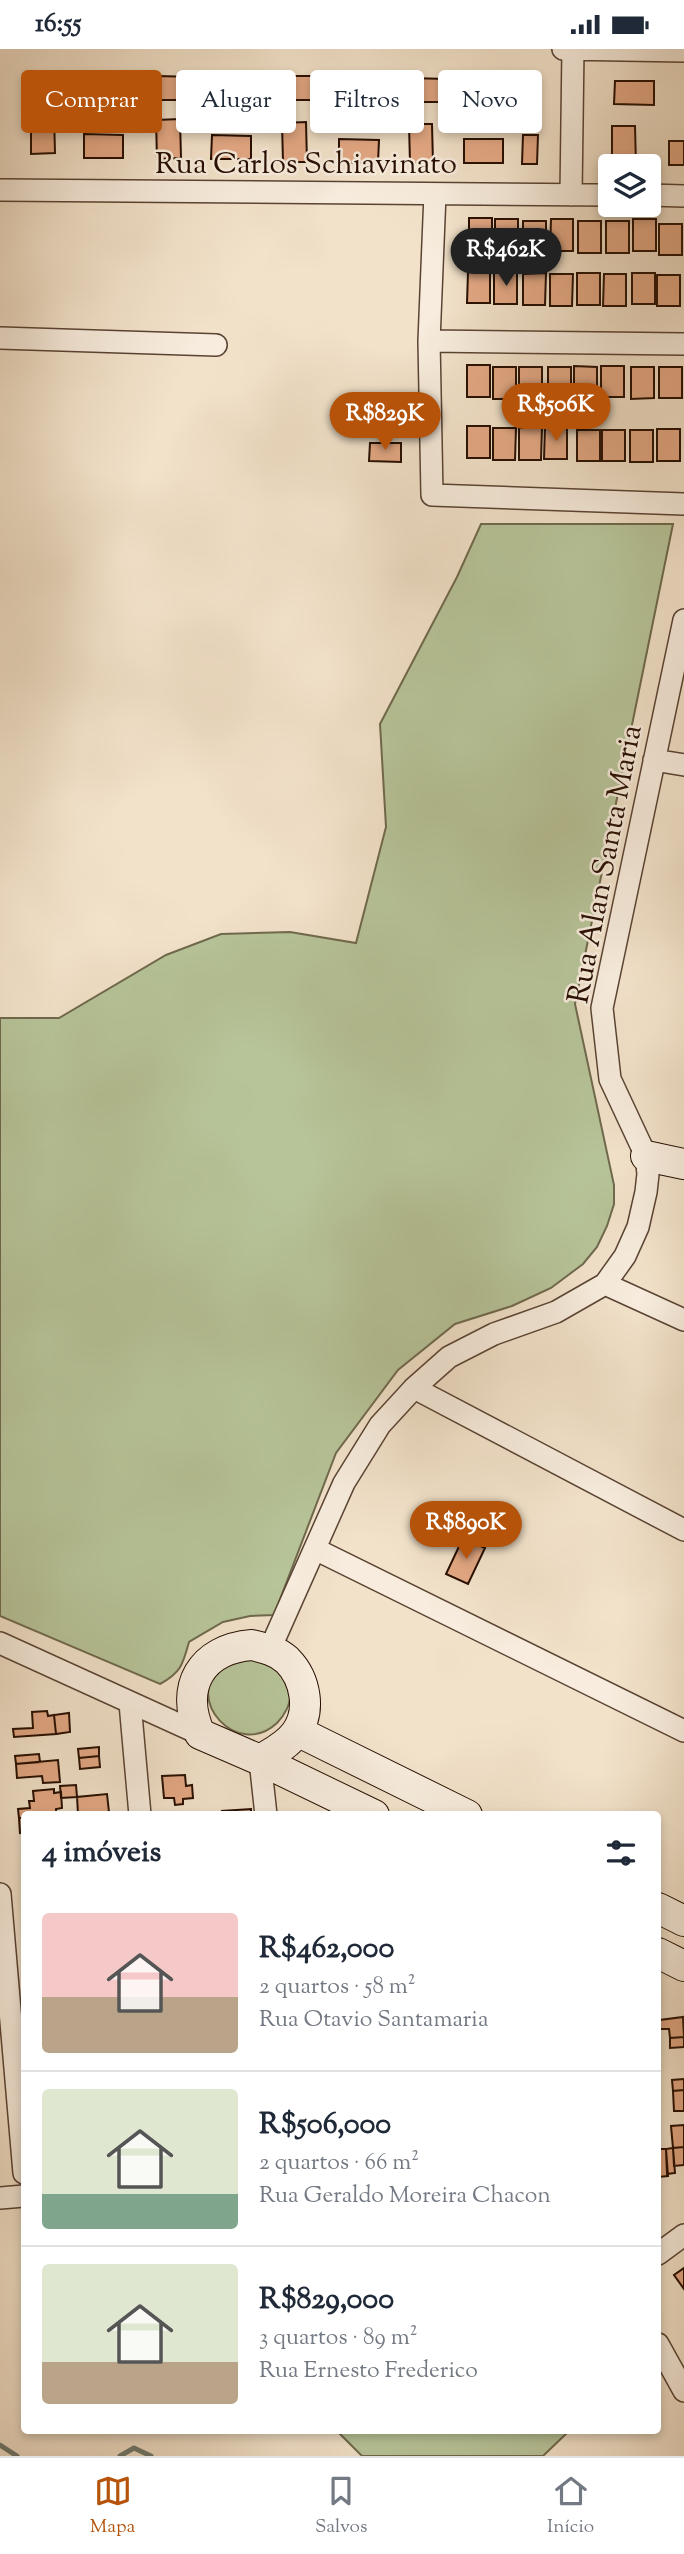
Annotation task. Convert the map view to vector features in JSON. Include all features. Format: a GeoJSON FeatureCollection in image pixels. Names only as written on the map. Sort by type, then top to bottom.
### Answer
{"type":"FeatureCollection","features":[{"type":"Feature","properties":{"kind":"street"},"geometry":{"type":"LineString","coordinates":[[563,49],[684,51]]}},
{"type":"Feature","properties":{"kind":"street"},"geometry":{"type":"LineString","coordinates":[[571,195],[573,49]]}},
{"type":"Feature","properties":{"kind":"street","name":"Rua Carlos Schiavinato"},"geometry":{"type":"LineString","coordinates":[[0,190],[598,195]]}},
{"type":"Feature","properties":{"kind":"street"},"geometry":{"type":"LineString","coordinates":[[435,194],[429,341],[432,495],[684,503]]}},
{"type":"Feature","properties":{"kind":"street"},"geometry":{"type":"LineString","coordinates":[[661,195],[684,196]]}},
{"type":"Feature","properties":{"kind":"street"},"geometry":{"type":"LineString","coordinates":[[0,338],[216,345]]}},
{"type":"Feature","properties":{"kind":"street"},"geometry":{"type":"LineString","coordinates":[[429,341],[684,344]]}},
{"type":"Feature","properties":{"kind":"street","name":"Rua Alan Santa Maria"},"geometry":{"type":"LineString","coordinates":[[646,1156],[610,1079],[602,1008],[684,620]]}},
{"type":"Feature","properties":{"kind":"street"},"geometry":{"type":"LineString","coordinates":[[654,760],[684,765]]}},
{"type":"Feature","properties":{"kind":"street"},"geometry":{"type":"LineString","coordinates":[[270,1649],[344,1483],[380,1425],[414,1388],[449,1357],[494,1334],[556,1312],[605,1284],[625,1256],[644,1209],[648,1174],[646,1156],[684,1164]]}},
{"type":"Feature","properties":{"kind":"street"},"geometry":{"type":"LineString","coordinates":[[605,1284],[684,1320]]}},
{"type":"Feature","properties":{"kind":"street"},"geometry":{"type":"LineString","coordinates":[[414,1388],[684,1530]]}},
{"type":"Feature","properties":{"kind":"street"},"geometry":{"type":"LineString","coordinates":[[315,1549],[684,1731]]}},
{"type":"Feature","properties":{"kind":"street"},"geometry":{"type":"LineString","coordinates":[[0,1643],[260,1760],[365,1811]]}},
{"type":"Feature","properties":{"kind":"street"},"geometry":{"type":"LineString","coordinates":[[200,1734],[192,1717],[191,1699],[195,1681],[204,1665],[218,1653],[234,1646],[253,1645],[270,1649],[286,1659],[298,1674],[305,1693],[304,1713],[297,1731],[286,1744],[260,1760]]}},
{"type":"Feature","properties":{"kind":"street"},"geometry":{"type":"LineString","coordinates":[[130,1703],[140,1811]]}},
{"type":"Feature","properties":{"kind":"street"},"geometry":{"type":"LineString","coordinates":[[297,1731],[459,1811]]}},
{"type":"Feature","properties":{"kind":"street"},"geometry":{"type":"LineString","coordinates":[[260,1760],[266,1811]]}},
{"type":"Feature","properties":{"kind":"street"},"geometry":{"type":"LineString","coordinates":[[0,1893],[21,2138]]}},
{"type":"Feature","properties":{"kind":"street"},"geometry":{"type":"LineString","coordinates":[[661,1910],[684,1921]]}},
{"type":"Feature","properties":{"kind":"street"},"geometry":{"type":"LineString","coordinates":[[661,1954],[684,1966]]}},
{"type":"Feature","properties":{"kind":"street"},"geometry":{"type":"LineString","coordinates":[[0,2198],[21,2196]]}},
{"type":"Feature","properties":{"kind":"street"},"geometry":{"type":"LineString","coordinates":[[661,2253],[684,2235]]}},
{"type":"Feature","properties":{"kind":"street"},"geometry":{"type":"LineString","coordinates":[[661,2350],[684,2392]]}},
{"type":"Feature","properties":{"kind":"green space"},"geometry":{"type":"Polygon","coordinates":[[[481,524],[673,524],[575,1004],[614,1185],[614,1204],[597,1247],[583,1264],[551,1288],[512,1306],[455,1324],[398,1370],[336,1453],[274,1615],[250,1616],[223,1622],[189,1642],[180,1667],[173,1676],[160,1684],[0,1616],[0,1018],[59,1018],[166,955],[221,934],[290,932],[356,943],[386,827],[380,724],[457,577],[481,524]]]}},
{"type":"Feature","properties":{"kind":"green space"},"geometry":{"type":"Polygon","coordinates":[[[244,1654],[281,1669],[289,1691],[289,1702],[282,1717],[262,1733],[246,1734],[232,1730],[220,1721],[212,1709],[208,1694],[210,1680],[220,1667],[244,1654]]]}},
{"type":"Feature","properties":{"kind":"green space"},"geometry":{"type":"Polygon","coordinates":[[[340,2434],[566,2434],[543,2456],[362,2456],[340,2434]]]}},
{"type":"Feature","properties":{"kind":"building"},"geometry":{"type":"Polygon","coordinates":[[[162,76],[176,76],[176,100],[162,100],[162,76]]]}},
{"type":"Feature","properties":{"kind":"building"},"geometry":{"type":"Polygon","coordinates":[[[296,76],[310,76],[310,100],[296,100],[296,76]]]}},
{"type":"Feature","properties":{"kind":"building"},"geometry":{"type":"Polygon","coordinates":[[[424,78],[438,79],[438,102],[424,102],[424,78]]]}},
{"type":"Feature","properties":{"kind":"building"},"geometry":{"type":"Polygon","coordinates":[[[615,81],[654,81],[654,105],[614,104],[615,81]]]}},
{"type":"Feature","properties":{"kind":"building"},"geometry":{"type":"Polygon","coordinates":[[[176,119],[176,133],[180,133],[181,158],[157,159],[156,133],[162,133],[162,120],[176,119]]]}},
{"type":"Feature","properties":{"kind":"building"},"geometry":{"type":"Polygon","coordinates":[[[296,122],[306,122],[307,162],[283,162],[282,133],[296,133],[296,122]]]}},
{"type":"Feature","properties":{"kind":"building"},"geometry":{"type":"Polygon","coordinates":[[[424,124],[432,124],[433,163],[410,163],[409,133],[424,133],[424,124]]]}},
{"type":"Feature","properties":{"kind":"building"},"geometry":{"type":"Polygon","coordinates":[[[612,126],[635,126],[636,154],[612,154],[612,126]]]}},
{"type":"Feature","properties":{"kind":"building"},"geometry":{"type":"Polygon","coordinates":[[[31,133],[54,133],[55,153],[31,154],[31,133]]]}},
{"type":"Feature","properties":{"kind":"building"},"geometry":{"type":"Polygon","coordinates":[[[84,134],[123,135],[123,158],[84,158],[84,134]]]}},
{"type":"Feature","properties":{"kind":"building"},"geometry":{"type":"Polygon","coordinates":[[[212,135],[251,136],[251,159],[211,159],[212,135]]]}},
{"type":"Feature","properties":{"kind":"building"},"geometry":{"type":"Polygon","coordinates":[[[523,135],[538,135],[537,164],[522,164],[523,135]]]}},
{"type":"Feature","properties":{"kind":"building"},"geometry":{"type":"Polygon","coordinates":[[[339,139],[379,140],[378,163],[339,163],[339,139]]]}},
{"type":"Feature","properties":{"kind":"building"},"geometry":{"type":"Polygon","coordinates":[[[464,139],[503,139],[503,163],[464,163],[464,139]]]}},
{"type":"Feature","properties":{"kind":"building"},"geometry":{"type":"Polygon","coordinates":[[[669,141],[684,141],[684,165],[669,165],[669,141]]]}},
{"type":"Feature","properties":{"kind":"building"},"geometry":{"type":"Polygon","coordinates":[[[469,218],[492,218],[492,250],[469,250],[469,218]]]}},
{"type":"Feature","properties":{"kind":"building"},"geometry":{"type":"Polygon","coordinates":[[[495,219],[518,219],[518,251],[495,251],[495,219]]]}},
{"type":"Feature","properties":{"kind":"building"},"geometry":{"type":"Polygon","coordinates":[[[551,219],[573,219],[573,251],[550,251],[551,219]]]}},
{"type":"Feature","properties":{"kind":"building"},"geometry":{"type":"Polygon","coordinates":[[[633,219],[656,219],[656,251],[633,251],[633,219]]]}},
{"type":"Feature","properties":{"kind":"building"},"geometry":{"type":"Polygon","coordinates":[[[523,221],[546,221],[546,253],[523,253],[523,221]]]}},
{"type":"Feature","properties":{"kind":"building"},"geometry":{"type":"Polygon","coordinates":[[[578,221],[601,221],[601,253],[578,253],[578,221]]]}},
{"type":"Feature","properties":{"kind":"building"},"geometry":{"type":"Polygon","coordinates":[[[606,221],[629,221],[629,253],[606,253],[606,221]]]}},
{"type":"Feature","properties":{"kind":"building"},"geometry":{"type":"Polygon","coordinates":[[[659,224],[682,224],[682,255],[659,255],[659,224]]]}},
{"type":"Feature","properties":{"kind":"building"},"geometry":{"type":"Polygon","coordinates":[[[490,271],[490,303],[467,303],[468,272],[490,271]]]}},
{"type":"Feature","properties":{"kind":"building"},"geometry":{"type":"Polygon","coordinates":[[[494,272],[517,272],[517,304],[494,304],[494,272]]]}},
{"type":"Feature","properties":{"kind":"building"},"geometry":{"type":"Polygon","coordinates":[[[546,273],[545,305],[523,305],[523,274],[546,273]]]}},
{"type":"Feature","properties":{"kind":"building"},"geometry":{"type":"Polygon","coordinates":[[[577,273],[600,273],[600,305],[577,305],[577,273]]]}},
{"type":"Feature","properties":{"kind":"building"},"geometry":{"type":"Polygon","coordinates":[[[632,273],[655,273],[655,304],[632,304],[632,273]]]}},
{"type":"Feature","properties":{"kind":"building"},"geometry":{"type":"Polygon","coordinates":[[[550,274],[573,274],[572,306],[550,306],[550,274]]]}},
{"type":"Feature","properties":{"kind":"building"},"geometry":{"type":"Polygon","coordinates":[[[604,274],[626,274],[626,306],[603,306],[604,274]]]}},
{"type":"Feature","properties":{"kind":"building"},"geometry":{"type":"Polygon","coordinates":[[[657,275],[680,275],[680,306],[657,306],[657,275]]]}},
{"type":"Feature","properties":{"kind":"building"},"geometry":{"type":"Polygon","coordinates":[[[467,365],[490,365],[490,397],[467,397],[467,365]]]}},
{"type":"Feature","properties":{"kind":"building"},"geometry":{"type":"Polygon","coordinates":[[[574,366],[597,367],[597,398],[574,398],[574,366]]]}},
{"type":"Feature","properties":{"kind":"building"},"geometry":{"type":"Polygon","coordinates":[[[601,366],[624,366],[624,397],[601,397],[601,366]]]}},
{"type":"Feature","properties":{"kind":"building"},"geometry":{"type":"Polygon","coordinates":[[[493,367],[516,367],[516,399],[493,399],[493,367]]]}},
{"type":"Feature","properties":{"kind":"building"},"geometry":{"type":"Polygon","coordinates":[[[519,367],[542,367],[542,399],[519,399],[519,367]]]}},
{"type":"Feature","properties":{"kind":"building"},"geometry":{"type":"Polygon","coordinates":[[[548,367],[571,367],[571,398],[548,399],[548,367]]]}},
{"type":"Feature","properties":{"kind":"building"},"geometry":{"type":"Polygon","coordinates":[[[631,367],[654,367],[654,398],[631,399],[631,367]]]}},
{"type":"Feature","properties":{"kind":"building"},"geometry":{"type":"Polygon","coordinates":[[[659,367],[682,367],[682,398],[659,398],[659,367]]]}},
{"type":"Feature","properties":{"kind":"building"},"geometry":{"type":"Polygon","coordinates":[[[371,420],[400,420],[400,436],[371,437],[371,420]]]}},
{"type":"Feature","properties":{"kind":"building"},"geometry":{"type":"Polygon","coordinates":[[[467,426],[490,426],[490,458],[467,458],[467,426]]]}},
{"type":"Feature","properties":{"kind":"building"},"geometry":{"type":"Polygon","coordinates":[[[545,427],[567,427],[567,459],[544,459],[545,427]]]}},
{"type":"Feature","properties":{"kind":"building"},"geometry":{"type":"Polygon","coordinates":[[[493,428],[516,428],[515,460],[493,460],[493,428]]]}},
{"type":"Feature","properties":{"kind":"building"},"geometry":{"type":"Polygon","coordinates":[[[519,428],[542,428],[541,460],[519,460],[519,428]]]}},
{"type":"Feature","properties":{"kind":"building"},"geometry":{"type":"Polygon","coordinates":[[[657,429],[680,429],[680,461],[657,461],[657,429]]]}},
{"type":"Feature","properties":{"kind":"building"},"geometry":{"type":"Polygon","coordinates":[[[577,430],[600,430],[600,461],[577,461],[577,430]]]}},
{"type":"Feature","properties":{"kind":"building"},"geometry":{"type":"Polygon","coordinates":[[[602,430],[625,430],[625,461],[602,461],[602,430]]]}},
{"type":"Feature","properties":{"kind":"building"},"geometry":{"type":"Polygon","coordinates":[[[630,430],[653,430],[653,462],[630,462],[630,430]]]}},
{"type":"Feature","properties":{"kind":"building"},"geometry":{"type":"Polygon","coordinates":[[[370,443],[401,443],[401,462],[369,461],[370,443]]]}},
{"type":"Feature","properties":{"kind":"building"},"geometry":{"type":"Polygon","coordinates":[[[463,1538],[485,1548],[468,1584],[446,1574],[463,1538]]]}},
{"type":"Feature","properties":{"kind":"building"},"geometry":{"type":"Polygon","coordinates":[[[47,1711],[48,1716],[54,1715],[56,1734],[14,1737],[13,1729],[33,1728],[32,1712],[47,1711]]]}},
{"type":"Feature","properties":{"kind":"building"},"geometry":{"type":"Polygon","coordinates":[[[69,1713],[70,1732],[56,1734],[54,1715],[69,1713]]]}},
{"type":"Feature","properties":{"kind":"building"},"geometry":{"type":"Polygon","coordinates":[[[99,1747],[99,1756],[79,1758],[78,1749],[99,1747]]]}},
{"type":"Feature","properties":{"kind":"building"},"geometry":{"type":"Polygon","coordinates":[[[39,1754],[40,1762],[16,1764],[15,1756],[39,1754]]]}},
{"type":"Feature","properties":{"kind":"building"},"geometry":{"type":"Polygon","coordinates":[[[99,1756],[100,1767],[80,1769],[79,1758],[99,1756]]]}},
{"type":"Feature","properties":{"kind":"building"},"geometry":{"type":"Polygon","coordinates":[[[58,1760],[60,1782],[43,1783],[42,1776],[17,1778],[16,1764],[58,1760]]]}},
{"type":"Feature","properties":{"kind":"building"},"geometry":{"type":"Polygon","coordinates":[[[185,1775],[186,1786],[192,1785],[193,1798],[183,1799],[183,1804],[175,1805],[174,1798],[164,1798],[162,1776],[185,1775]]]}},
{"type":"Feature","properties":{"kind":"building"},"geometry":{"type":"Polygon","coordinates":[[[76,1785],[77,1797],[61,1798],[60,1786],[76,1785]]]}},
{"type":"Feature","properties":{"kind":"building"},"geometry":{"type":"Polygon","coordinates":[[[54,1789],[54,1793],[61,1792],[62,1808],[56,1811],[21,1811],[19,1818],[18,1809],[30,1808],[29,1801],[34,1801],[33,1791],[54,1789]]]}},
{"type":"Feature","properties":{"kind":"building"},"geometry":{"type":"Polygon","coordinates":[[[107,1794],[109,1811],[78,1811],[77,1797],[107,1794]]]}},
{"type":"Feature","properties":{"kind":"building"},"geometry":{"type":"Polygon","coordinates":[[[683,2017],[684,2037],[670,2038],[669,2029],[661,2029],[661,2020],[683,2017]]]}},
{"type":"Feature","properties":{"kind":"building"},"geometry":{"type":"Polygon","coordinates":[[[684,2037],[684,2047],[670,2048],[670,2038],[684,2037]]]}},
{"type":"Feature","properties":{"kind":"building"},"geometry":{"type":"Polygon","coordinates":[[[684,2079],[684,2090],[673,2091],[672,2080],[684,2079]]]}},
{"type":"Feature","properties":{"kind":"building"},"geometry":{"type":"Polygon","coordinates":[[[684,2090],[684,2111],[674,2111],[673,2091],[684,2090]]]}},
{"type":"Feature","properties":{"kind":"building"},"geometry":{"type":"Polygon","coordinates":[[[684,2125],[684,2147],[673,2148],[671,2126],[684,2125]]]}},
{"type":"Feature","properties":{"kind":"building"},"geometry":{"type":"Polygon","coordinates":[[[684,2147],[684,2165],[674,2166],[673,2148],[684,2147]]]}},
{"type":"Feature","properties":{"kind":"building"},"geometry":{"type":"Polygon","coordinates":[[[673,2148],[675,2173],[667,2174],[666,2149],[673,2148]]]}},
{"type":"Feature","properties":{"kind":"building"},"geometry":{"type":"Polygon","coordinates":[[[661,2149],[666,2149],[668,2176],[661,2177],[661,2149]]]}},
{"type":"Feature","properties":{"kind":"building"},"geometry":{"type":"Polygon","coordinates":[[[684,2268],[684,2289],[674,2275],[684,2268]]]}},
{"type":"Feature","properties":{"kind":"waterway"},"geometry":{"type":"LineString","coordinates":[[0,2445],[17,2456]]}},
{"type":"Feature","properties":{"kind":"waterway"},"geometry":{"type":"LineString","coordinates":[[120,2456],[134,2448],[151,2456]]}}]}
